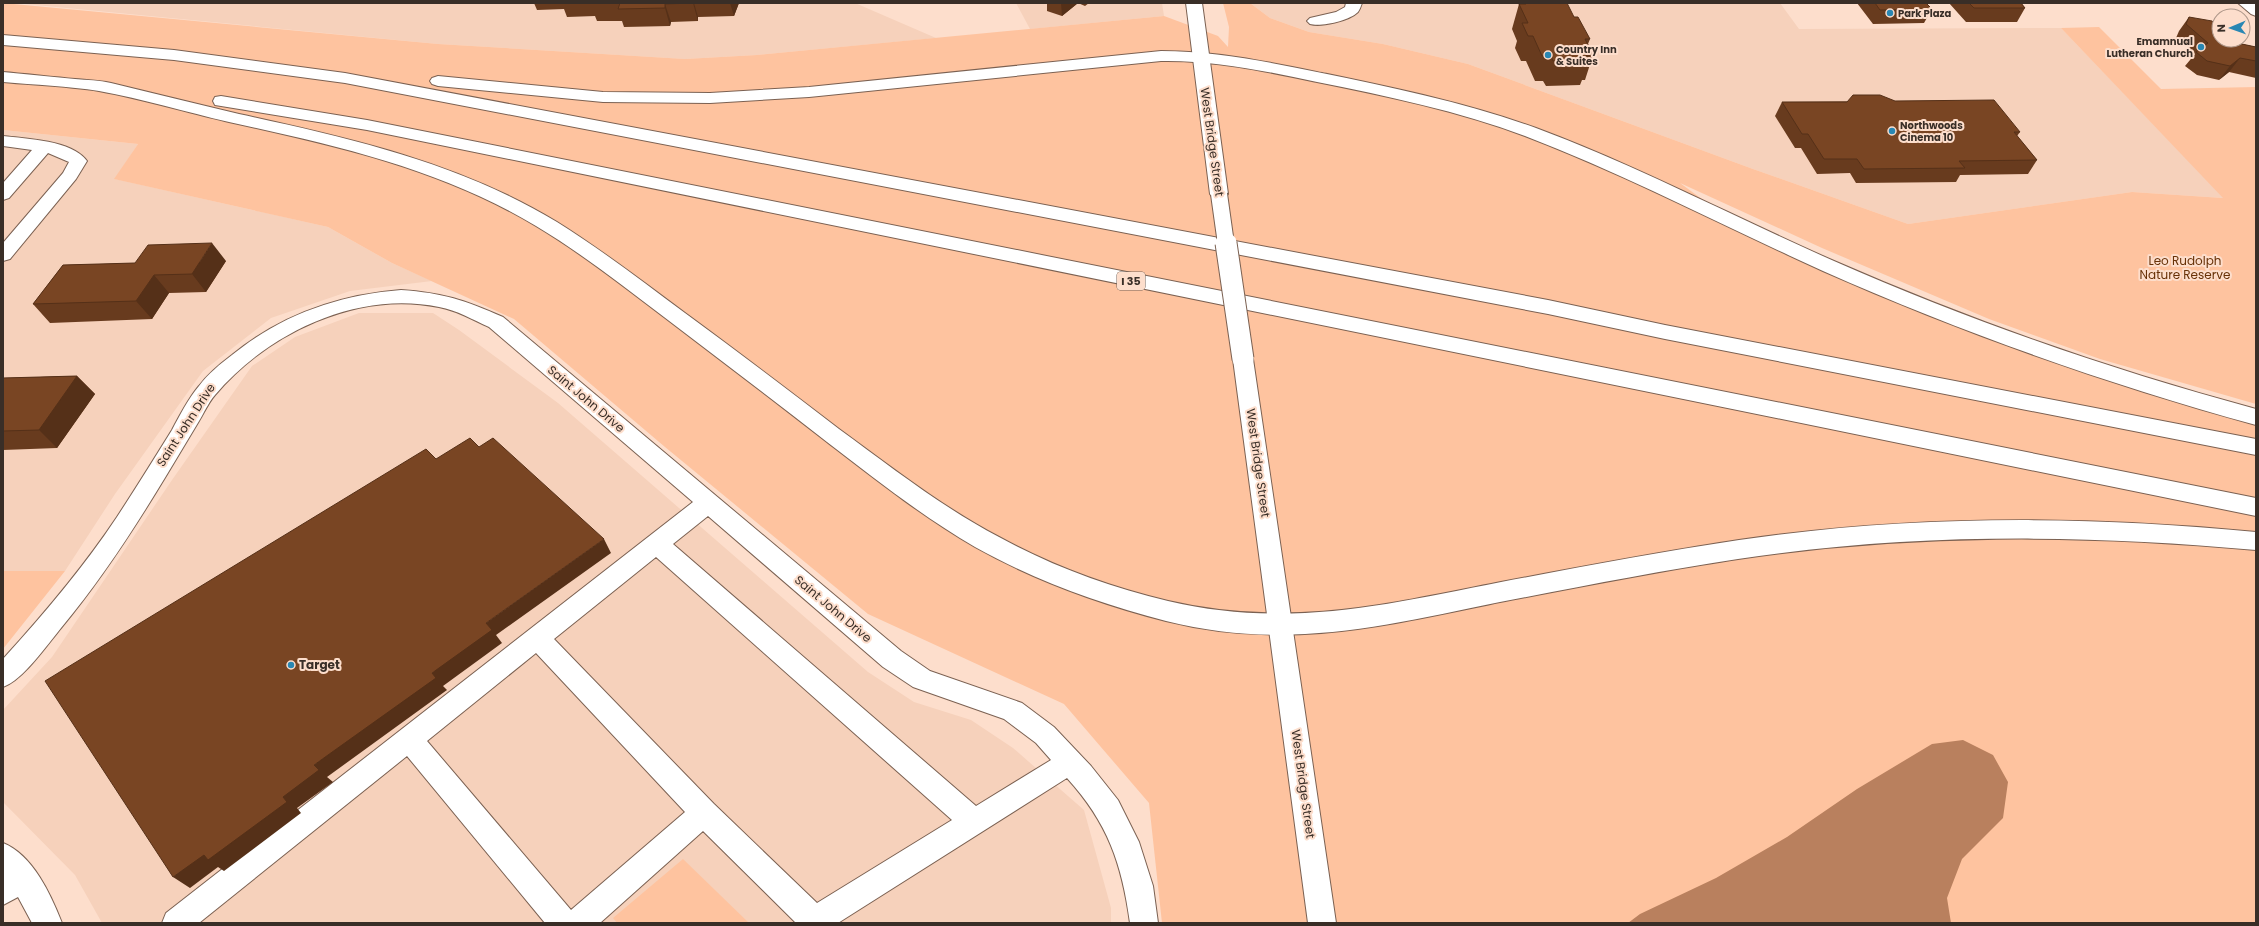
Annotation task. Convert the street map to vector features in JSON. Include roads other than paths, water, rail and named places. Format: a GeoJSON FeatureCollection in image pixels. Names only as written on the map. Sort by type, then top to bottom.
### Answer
{"type":"FeatureCollection","features":[{"type":"Feature","properties":{"kind":"main road","name":"West Bridge Street"},"geometry":{"type":"LineString","coordinates":[[1194,3],[1219,194],[1322,923]]}},
{"type":"Feature","properties":{"kind":"main road"},"geometry":{"type":"LineString","coordinates":[[1315,21],[1341,15],[1352,9],[1354,3]]}},
{"type":"Feature","properties":{"kind":"main road"},"geometry":{"type":"LineString","coordinates":[[2246,3],[2256,11]]}},
{"type":"Feature","properties":{"kind":"main road"},"geometry":{"type":"LineString","coordinates":[[3,40],[89,46],[530,91],[603,97],[674,98],[801,93],[1161,56],[1201,56],[1377,89],[1493,120],[1556,142],[1937,312],[2006,339],[2152,389],[2256,417]]}},
{"type":"Feature","properties":{"kind":"main road"},"geometry":{"type":"LineString","coordinates":[[208,58],[345,78],[514,108],[1197,242],[1548,307],[1664,332],[2256,446]]}},
{"type":"Feature","properties":{"kind":"main road","name":"I 35"},"geometry":{"type":"LineString","coordinates":[[3,76],[93,85],[248,105],[375,127],[1202,296],[1567,367],[2256,507]]}},
{"type":"Feature","properties":{"kind":"main road"},"geometry":{"type":"LineString","coordinates":[[93,85],[332,140],[441,172],[524,210],[566,235],[891,479],[964,529],[1001,550],[1044,570],[1159,608],[1206,620],[1246,625],[1342,622],[1641,566],[1778,544],[1849,535],[1932,530],[2098,529],[2195,535],[2256,541]]}},
{"type":"Feature","properties":{"kind":"main road"},"geometry":{"type":"LineString","coordinates":[[3,142],[74,154],[78,161],[70,175],[4,253]]}},
{"type":"Feature","properties":{"kind":"main road"},"geometry":{"type":"LineString","coordinates":[[3,194],[43,148]]}},
{"type":"Feature","properties":{"kind":"main road","name":"Saint John Drive"},"geometry":{"type":"LineString","coordinates":[[3,676],[58,614],[94,568],[121,529],[206,390],[222,372],[245,352],[278,332],[326,310],[357,302],[407,297],[434,299],[454,304],[496,322],[892,659],[922,679],[1013,711],[1045,735],[1070,762],[1108,809],[1125,842],[1139,886],[1144,923]]}},
{"type":"Feature","properties":{"kind":"main road"},"geometry":{"type":"LineString","coordinates":[[176,923],[708,503]]}},
{"type":"Feature","properties":{"kind":"main road"},"geometry":{"type":"LineString","coordinates":[[657,544],[974,822]]}},
{"type":"Feature","properties":{"kind":"main road"},"geometry":{"type":"LineString","coordinates":[[538,638],[704,813],[815,921],[1070,762]]}},
{"type":"Feature","properties":{"kind":"main road"},"geometry":{"type":"LineString","coordinates":[[409,739],[564,923]]}},
{"type":"Feature","properties":{"kind":"main road"},"geometry":{"type":"LineString","coordinates":[[578,923],[704,813]]}},
{"type":"Feature","properties":{"kind":"main road"},"geometry":{"type":"LineString","coordinates":[[9,875],[48,923]]}},
{"type":"Feature","properties":{"kind":"place","name":"Park Plaza"},"geometry":{"type":"Point","coordinates":[1890,13]}},
{"type":"Feature","properties":{"kind":"place","name":"Emamnual Lutheran Church"},"geometry":{"type":"Point","coordinates":[2201,47]}},
{"type":"Feature","properties":{"kind":"place","name":"Country Inn & Suites"},"geometry":{"type":"Point","coordinates":[1548,55]}},
{"type":"Feature","properties":{"kind":"place","name":"Northwoods Cinema 10"},"geometry":{"type":"Point","coordinates":[1892,131]}},
{"type":"Feature","properties":{"kind":"place","name":"Target"},"geometry":{"type":"Point","coordinates":[291,665]}},
{"type":"Feature","properties":{"kind":"park label","name":"Leo Rudolph Nature Reserve"},"geometry":{"type":"Point","coordinates":[2185,268]}}]}
